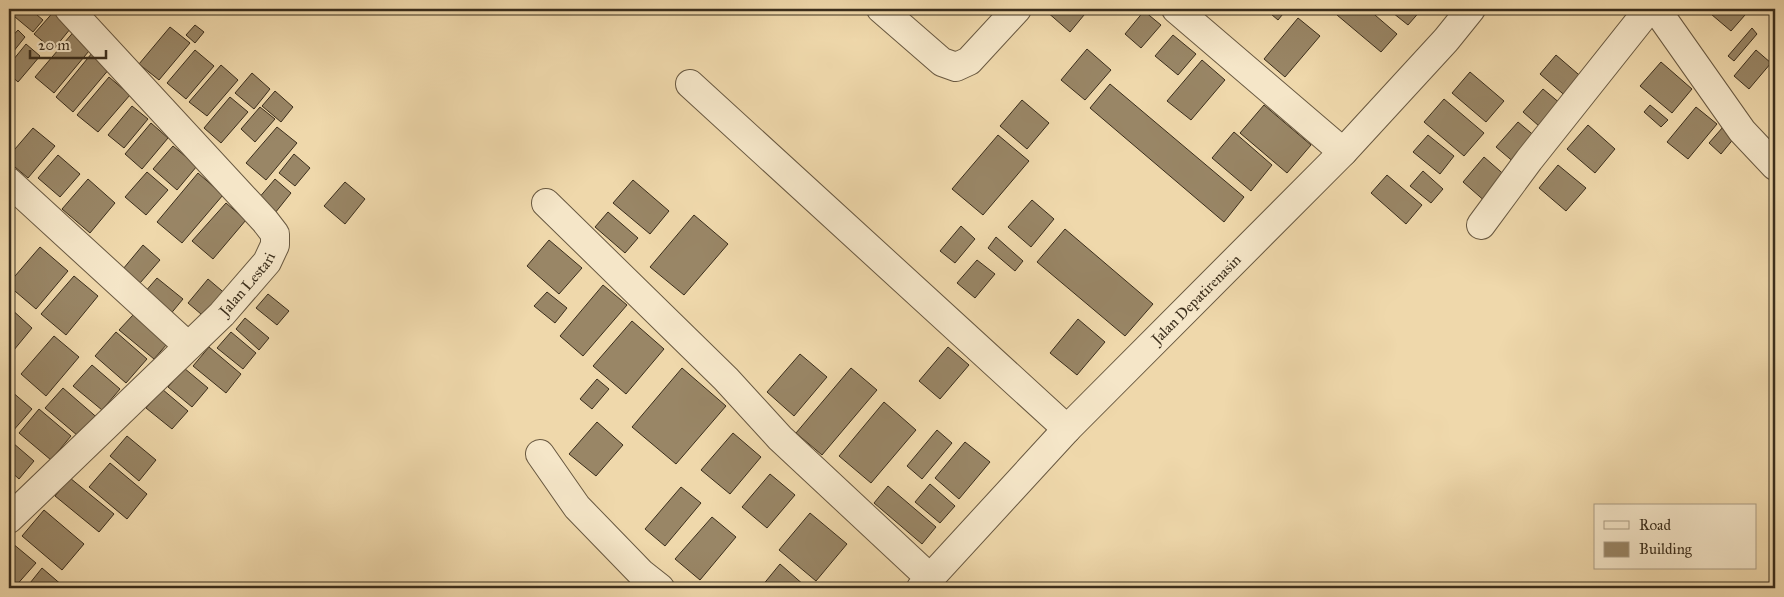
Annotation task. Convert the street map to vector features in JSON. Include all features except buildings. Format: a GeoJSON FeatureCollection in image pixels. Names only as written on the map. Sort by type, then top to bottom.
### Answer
{"type":"FeatureCollection","features":[{"type":"Feature","properties":{"kind":"street","name":"Jalan Lestari"},"geometry":{"type":"LineString","coordinates":[[9,519],[222,314],[267,262],[275,245],[275,234],[259,214],[70,9]]}},
{"type":"Feature","properties":{"kind":"street"},"geometry":{"type":"LineString","coordinates":[[881,9],[942,62],[956,67],[969,61],[1017,9]]}},
{"type":"Feature","properties":{"kind":"street"},"geometry":{"type":"LineString","coordinates":[[1176,9],[1343,152]]}},
{"type":"Feature","properties":{"kind":"street","name":"Jalan Depatirenasin"},"geometry":{"type":"LineString","coordinates":[[925,583],[1067,429],[1343,152],[1446,40],[1470,9]]}},
{"type":"Feature","properties":{"kind":"street"},"geometry":{"type":"LineString","coordinates":[[1481,225],[1529,160],[1649,9]]}},
{"type":"Feature","properties":{"kind":"street"},"geometry":{"type":"LineString","coordinates":[[1656,9],[1742,131],[1775,166]]}},
{"type":"Feature","properties":{"kind":"street"},"geometry":{"type":"LineString","coordinates":[[690,84],[1067,429]]}},
{"type":"Feature","properties":{"kind":"street"},"geometry":{"type":"LineString","coordinates":[[9,182],[188,346]]}},
{"type":"Feature","properties":{"kind":"street"},"geometry":{"type":"LineString","coordinates":[[546,203],[726,379],[780,438],[925,583]]}},
{"type":"Feature","properties":{"kind":"street"},"geometry":{"type":"LineString","coordinates":[[540,454],[577,507],[641,572],[660,588]]}}]}
